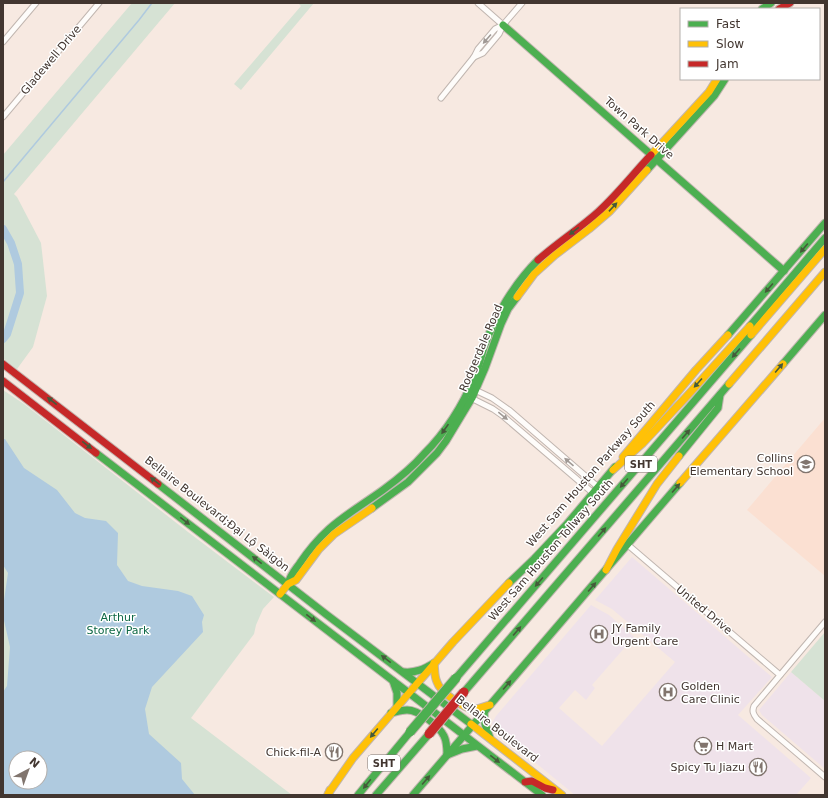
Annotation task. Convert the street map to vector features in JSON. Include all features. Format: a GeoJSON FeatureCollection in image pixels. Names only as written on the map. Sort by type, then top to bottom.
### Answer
{"type":"FeatureCollection","features":[{"type":"Feature","properties":{"kind":"main road"},"geometry":{"type":"LineString","coordinates":[[781,8],[790,3]]}},
{"type":"Feature","properties":{"kind":"main road","name":"Town Park Drive"},"geometry":{"type":"LineString","coordinates":[[503,25],[784,271]]}},
{"type":"Feature","properties":{"kind":"main road","name":"Rodgerdale Road"},"geometry":{"type":"LineString","coordinates":[[280,594],[288,584],[296,580],[327,540],[343,523],[382,501],[405,479],[429,462],[446,441],[457,424],[515,293],[532,272],[580,236],[596,219],[610,211],[709,92],[716,80]]}},
{"type":"Feature","properties":{"kind":"main road","name":"Rodgerdale Road"},"geometry":{"type":"LineString","coordinates":[[654,157],[714,96],[723,80]]}},
{"type":"Feature","properties":{"kind":"main road","name":"West Sam Houston Parkway South"},"geometry":{"type":"LineString","coordinates":[[329,793],[353,758],[434,663],[492,599],[534,559],[567,524],[696,370],[825,223]]}},
{"type":"Feature","properties":{"kind":"main road"},"geometry":{"type":"LineString","coordinates":[[613,470],[642,444],[686,397],[758,317],[825,238]]}},
{"type":"Feature","properties":{"kind":"main road","name":"West Sam Houston Tollway South"},"geometry":{"type":"LineString","coordinates":[[358,795],[456,678],[825,249]]}},
{"type":"Feature","properties":{"kind":"main road","name":"SHT"},"geometry":{"type":"LineString","coordinates":[[376,795],[825,272]]}},
{"type":"Feature","properties":{"kind":"main road"},"geometry":{"type":"LineString","coordinates":[[413,795],[825,315]]}},
{"type":"Feature","properties":{"kind":"main road","name":"Bellaire Boulevard;Đại Lộ Sàigòn"},"geometry":{"type":"LineString","coordinates":[[4,364],[417,683]]}},
{"type":"Feature","properties":{"kind":"main road"},"geometry":{"type":"LineString","coordinates":[[3,381],[542,795]]}},
{"type":"Feature","properties":{"kind":"main road"},"geometry":{"type":"LineString","coordinates":[[606,570],[617,549],[657,484],[718,408],[720,395]]}},
{"type":"Feature","properties":{"kind":"main road"},"geometry":{"type":"LineString","coordinates":[[121,471],[129,461]]}},
{"type":"Feature","properties":{"kind":"main road"},"geometry":{"type":"LineString","coordinates":[[404,672],[418,672],[434,663],[437,684],[440,689],[465,707],[473,709],[487,708]]}},
{"type":"Feature","properties":{"kind":"main road"},"geometry":{"type":"LineString","coordinates":[[392,680],[397,693],[398,705]]}},
{"type":"Feature","properties":{"kind":"main road","name":"Bellaire Boulevard"},"geometry":{"type":"LineString","coordinates":[[417,683],[559,793]]}},
{"type":"Feature","properties":{"kind":"main road"},"geometry":{"type":"LineString","coordinates":[[487,708],[485,727],[490,739]]}},
{"type":"Feature","properties":{"kind":"main road"},"geometry":{"type":"LineString","coordinates":[[391,713],[412,710],[420,714],[442,731],[446,740],[448,755]]}},
{"type":"Feature","properties":{"kind":"main road"},"geometry":{"type":"LineString","coordinates":[[448,755],[463,748],[477,746]]}},
{"type":"Feature","properties":{"kind":"main road"},"geometry":{"type":"LineString","coordinates":[[525,782],[532,781],[542,787],[559,793]]}},
{"type":"Feature","properties":{"kind":"street"},"geometry":{"type":"LineString","coordinates":[[3,42],[36,3]]}},
{"type":"Feature","properties":{"kind":"street","name":"Gladewell Drive"},"geometry":{"type":"LineString","coordinates":[[3,117],[99,3]]}},
{"type":"Feature","properties":{"kind":"street","name":"Town Park Drive"},"geometry":{"type":"LineString","coordinates":[[478,3],[503,25]]}},
{"type":"Feature","properties":{"kind":"street"},"geometry":{"type":"LineString","coordinates":[[441,98],[495,29],[503,25],[522,3]]}},
{"type":"Feature","properties":{"kind":"street"},"geometry":{"type":"LineString","coordinates":[[471,393],[503,405],[596,490]]}},
{"type":"Feature","properties":{"kind":"street"},"geometry":{"type":"LineString","coordinates":[[471,393],[498,412],[596,490]]}},
{"type":"Feature","properties":{"kind":"street"},"geometry":{"type":"LineString","coordinates":[[530,439],[535,433]]}},
{"type":"Feature","properties":{"kind":"street","name":"United Drive"},"geometry":{"type":"LineString","coordinates":[[628,545],[780,675]]}},
{"type":"Feature","properties":{"kind":"street"},"geometry":{"type":"LineString","coordinates":[[825,622],[754,706],[753,710],[757,719],[825,777]]}},
{"type":"Feature","properties":{"kind":"shaded area","name":"Collins Elementary School"},"geometry":{"type":"Polygon","coordinates":[[[825,418],[825,576],[747,510],[825,418]]]}},
{"type":"Feature","properties":{"kind":"shaded area"},"geometry":{"type":"Polygon","coordinates":[[[632,557],[772,677],[738,715],[811,778],[796,795],[575,795],[493,728],[492,723],[496,716],[591,605],[609,615],[634,637],[592,685],[595,688],[586,700],[575,690],[559,708],[602,746],[675,662],[612,609],[595,600],[632,557]]]}},
{"type":"Feature","properties":{"kind":"shaded area"},"geometry":{"type":"Polygon","coordinates":[[[791,672],[825,701],[825,769],[762,715],[759,710],[791,672]]]}},
{"type":"Feature","properties":{"kind":"green space"},"geometry":{"type":"Polygon","coordinates":[[[132,3],[175,3],[14,194],[41,243],[47,296],[33,347],[17,369],[3,358],[3,155],[132,3]]]}},
{"type":"Feature","properties":{"kind":"green space"},"geometry":{"type":"Polygon","coordinates":[[[298,3],[314,3],[241,90],[234,84],[301,6],[298,3]]]}},
{"type":"Feature","properties":{"kind":"green space","name":"Arthur Storey Park"},"geometry":{"type":"Polygon","coordinates":[[[3,390],[24,404],[274,597],[263,609],[254,634],[191,718],[292,795],[3,795],[3,390]]]}},
{"type":"Feature","properties":{"kind":"green space"},"geometry":{"type":"Polygon","coordinates":[[[825,632],[825,701],[791,672],[825,632]]]}},
{"type":"Feature","properties":{"kind":"water","name":"Arthur Storey Park"},"geometry":{"type":"Polygon","coordinates":[[[3,439],[5,439],[24,468],[57,490],[75,513],[85,518],[106,521],[118,533],[117,565],[128,581],[142,586],[178,591],[192,596],[204,615],[202,622],[203,632],[152,687],[145,709],[149,734],[181,763],[182,779],[195,795],[3,795],[3,692],[7,686],[10,647],[3,616],[3,607],[8,573],[3,565],[3,439]]]}},
{"type":"Feature","properties":{"kind":"waterway"},"geometry":{"type":"LineString","coordinates":[[3,182],[152,3]]}},
{"type":"Feature","properties":{"kind":"waterway"},"geometry":{"type":"LineString","coordinates":[[3,229],[11,243],[18,264],[20,293],[7,334],[3,339]]}},
{"type":"Feature","properties":{"kind":"traffic: fast"},"geometry":{"type":"LineString","coordinates":[[764,8],[771,3]]}},
{"type":"Feature","properties":{"kind":"traffic: fast"},"geometry":{"type":"LineString","coordinates":[[503,25],[784,271]]}},
{"type":"Feature","properties":{"kind":"traffic: fast"},"geometry":{"type":"LineString","coordinates":[[647,170],[714,96],[724,80]]}},
{"type":"Feature","properties":{"kind":"traffic: fast"},"geometry":{"type":"LineString","coordinates":[[728,335],[825,223]]}},
{"type":"Feature","properties":{"kind":"traffic: fast"},"geometry":{"type":"LineString","coordinates":[[750,326],[825,238]]}},
{"type":"Feature","properties":{"kind":"traffic: fast"},"geometry":{"type":"LineString","coordinates":[[288,584],[295,570],[325,533],[342,518],[405,473],[440,437],[453,418],[470,387],[478,369],[488,335],[506,301],[521,279],[538,260]]}},
{"type":"Feature","properties":{"kind":"traffic: fast"},"geometry":{"type":"LineString","coordinates":[[372,508],[408,482],[437,453],[446,441],[472,398],[501,324],[508,309],[517,297]]}},
{"type":"Feature","properties":{"kind":"traffic: fast"},"geometry":{"type":"LineString","coordinates":[[783,364],[825,315]]}},
{"type":"Feature","properties":{"kind":"traffic: fast"},"geometry":{"type":"LineString","coordinates":[[456,678],[751,335]]}},
{"type":"Feature","properties":{"kind":"traffic: fast"},"geometry":{"type":"LineString","coordinates":[[464,692],[729,384]]}},
{"type":"Feature","properties":{"kind":"traffic: fast"},"geometry":{"type":"LineString","coordinates":[[679,456],[718,408],[720,395]]}},
{"type":"Feature","properties":{"kind":"traffic: fast"},"geometry":{"type":"LineString","coordinates":[[96,453],[542,795]]}},
{"type":"Feature","properties":{"kind":"traffic: fast"},"geometry":{"type":"LineString","coordinates":[[509,583],[567,524],[615,467]]}},
{"type":"Feature","properties":{"kind":"traffic: fast"},"geometry":{"type":"LineString","coordinates":[[413,795],[680,483]]}},
{"type":"Feature","properties":{"kind":"traffic: fast"},"geometry":{"type":"LineString","coordinates":[[158,484],[471,724]]}},
{"type":"Feature","properties":{"kind":"traffic: fast"},"geometry":{"type":"LineString","coordinates":[[404,672],[420,670],[434,663]]}},
{"type":"Feature","properties":{"kind":"traffic: fast"},"geometry":{"type":"LineString","coordinates":[[410,732],[456,678]]}},
{"type":"Feature","properties":{"kind":"traffic: fast"},"geometry":{"type":"LineString","coordinates":[[393,681],[397,693],[397,705]]}},
{"type":"Feature","properties":{"kind":"traffic: fast"},"geometry":{"type":"LineString","coordinates":[[391,713],[405,710],[412,711],[428,719],[444,736],[447,755]]}},
{"type":"Feature","properties":{"kind":"traffic: fast"},"geometry":{"type":"LineString","coordinates":[[484,712],[485,724],[490,738]]}},
{"type":"Feature","properties":{"kind":"traffic: fast"},"geometry":{"type":"LineString","coordinates":[[358,795],[410,732]]}},
{"type":"Feature","properties":{"kind":"traffic: fast"},"geometry":{"type":"LineString","coordinates":[[376,795],[429,734]]}},
{"type":"Feature","properties":{"kind":"traffic: fast"},"geometry":{"type":"LineString","coordinates":[[447,755],[462,749],[477,746]]}},
{"type":"Feature","properties":{"kind":"traffic: slow"},"geometry":{"type":"LineString","coordinates":[[651,155],[709,92],[716,80]]}},
{"type":"Feature","properties":{"kind":"traffic: slow"},"geometry":{"type":"LineString","coordinates":[[517,297],[534,274],[555,255],[610,211],[647,170]]}},
{"type":"Feature","properties":{"kind":"traffic: slow"},"geometry":{"type":"LineString","coordinates":[[751,335],[825,249]]}},
{"type":"Feature","properties":{"kind":"traffic: slow"},"geometry":{"type":"LineString","coordinates":[[729,384],[825,272]]}},
{"type":"Feature","properties":{"kind":"traffic: slow"},"geometry":{"type":"LineString","coordinates":[[613,470],[642,444],[750,326]]}},
{"type":"Feature","properties":{"kind":"traffic: slow"},"geometry":{"type":"LineString","coordinates":[[623,457],[696,370],[728,335]]}},
{"type":"Feature","properties":{"kind":"traffic: slow"},"geometry":{"type":"LineString","coordinates":[[680,483],[783,364]]}},
{"type":"Feature","properties":{"kind":"traffic: slow"},"geometry":{"type":"LineString","coordinates":[[606,570],[617,549],[657,484],[679,456]]}},
{"type":"Feature","properties":{"kind":"traffic: slow"},"geometry":{"type":"LineString","coordinates":[[280,594],[288,584],[296,580],[319,549],[334,534],[372,508]]}},
{"type":"Feature","properties":{"kind":"traffic: slow"},"geometry":{"type":"LineString","coordinates":[[328,794],[353,758],[453,642],[509,583]]}},
{"type":"Feature","properties":{"kind":"traffic: slow"},"geometry":{"type":"LineString","coordinates":[[434,663],[437,682],[447,695],[470,708],[479,709],[490,705]]}},
{"type":"Feature","properties":{"kind":"traffic: slow"},"geometry":{"type":"LineString","coordinates":[[471,724],[562,795]]}},
{"type":"Feature","properties":{"kind":"traffic: slow"},"geometry":{"type":"LineString","coordinates":[[328,795],[330,790]]}},
{"type":"Feature","properties":{"kind":"traffic: jam"},"geometry":{"type":"LineString","coordinates":[[781,8],[790,3]]}},
{"type":"Feature","properties":{"kind":"traffic: jam"},"geometry":{"type":"LineString","coordinates":[[538,260],[598,212],[651,155]]}},
{"type":"Feature","properties":{"kind":"traffic: jam"},"geometry":{"type":"LineString","coordinates":[[3,364],[158,484]]}},
{"type":"Feature","properties":{"kind":"traffic: jam"},"geometry":{"type":"LineString","coordinates":[[3,381],[96,453]]}},
{"type":"Feature","properties":{"kind":"traffic: jam"},"geometry":{"type":"LineString","coordinates":[[429,734],[464,692]]}},
{"type":"Feature","properties":{"kind":"traffic: jam"},"geometry":{"type":"LineString","coordinates":[[525,782],[532,781],[545,788],[553,790]]}},
{"type":"Feature","properties":{"kind":"place","name":"Collins Elementary School"},"geometry":{"type":"Point","coordinates":[806,464]}},
{"type":"Feature","properties":{"kind":"place","name":"JY Family Urgent Care"},"geometry":{"type":"Point","coordinates":[599,634]}},
{"type":"Feature","properties":{"kind":"place","name":"Golden Care Clinic"},"geometry":{"type":"Point","coordinates":[668,692]}},
{"type":"Feature","properties":{"kind":"place","name":"H Mart"},"geometry":{"type":"Point","coordinates":[703,746]}},
{"type":"Feature","properties":{"kind":"place","name":"Chick-fil-A"},"geometry":{"type":"Point","coordinates":[334,752]}},
{"type":"Feature","properties":{"kind":"place","name":"Spicy Tu Jiazu"},"geometry":{"type":"Point","coordinates":[758,767]}}]}
